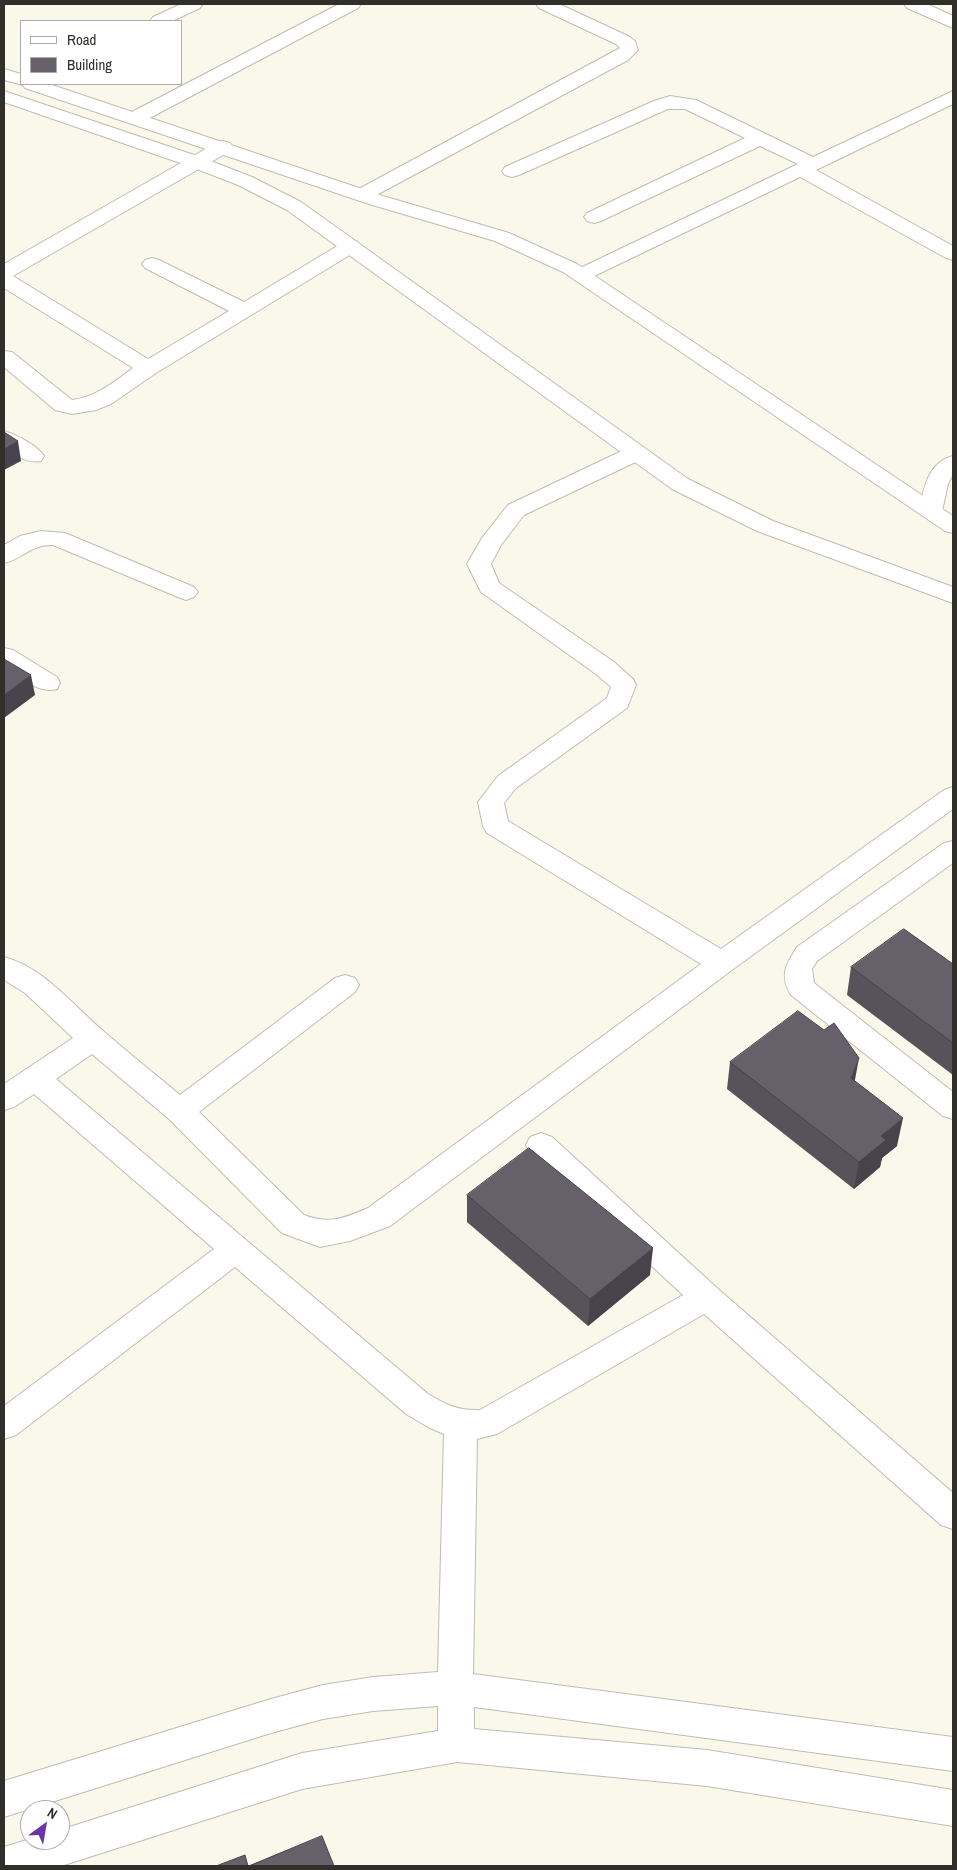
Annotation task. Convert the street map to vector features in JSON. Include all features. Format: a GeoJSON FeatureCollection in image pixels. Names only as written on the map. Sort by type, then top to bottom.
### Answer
{"type":"FeatureCollection","features":[{"type":"Feature","properties":{"kind":"street"},"geometry":{"type":"LineString","coordinates":[[161,20],[190,4]]}},
{"type":"Feature","properties":{"kind":"street"},"geometry":{"type":"LineString","coordinates":[[135,118],[352,4]]}},
{"type":"Feature","properties":{"kind":"street"},"geometry":{"type":"LineString","coordinates":[[362,195],[622,56],[629,50],[629,45],[622,40],[545,4]]}},
{"type":"Feature","properties":{"kind":"street"},"geometry":{"type":"LineString","coordinates":[[913,4],[953,23]]}},
{"type":"Feature","properties":{"kind":"street"},"geometry":{"type":"LineString","coordinates":[[4,74],[20,80]]}},
{"type":"Feature","properties":{"kind":"street"},"geometry":{"type":"LineString","coordinates":[[36,85],[362,195],[502,238],[570,268],[953,526]]}},
{"type":"Feature","properties":{"kind":"street"},"geometry":{"type":"LineString","coordinates":[[4,96],[196,162],[245,181],[294,206],[680,484],[765,526],[953,595]]}},
{"type":"Feature","properties":{"kind":"street"},"geometry":{"type":"LineString","coordinates":[[580,275],[953,98]]}},
{"type":"Feature","properties":{"kind":"street"},"geometry":{"type":"LineString","coordinates":[[512,171],[670,102],[689,104],[761,138],[953,254]]}},
{"type":"Feature","properties":{"kind":"street"},"geometry":{"type":"LineString","coordinates":[[594,218],[761,138]]}},
{"type":"Feature","properties":{"kind":"street"},"geometry":{"type":"LineString","coordinates":[[4,272],[222,147]]}},
{"type":"Feature","properties":{"kind":"street"},"geometry":{"type":"LineString","coordinates":[[4,358],[63,405],[72,407],[88,405],[103,399],[148,368],[351,246]]}},
{"type":"Feature","properties":{"kind":"street"},"geometry":{"type":"LineString","coordinates":[[152,264],[244,310]]}},
{"type":"Feature","properties":{"kind":"street"},"geometry":{"type":"LineString","coordinates":[[4,279],[148,368]]}},
{"type":"Feature","properties":{"kind":"street"},"geometry":{"type":"LineString","coordinates":[[4,438],[32,456]]}},
{"type":"Feature","properties":{"kind":"street"},"geometry":{"type":"LineString","coordinates":[[636,453],[516,510],[490,543],[479,564],[489,587],[605,668],[624,685],[618,702],[507,782],[490,802],[496,826],[722,963]]}},
{"type":"Feature","properties":{"kind":"street"},"geometry":{"type":"LineString","coordinates":[[931,512],[936,481],[941,472],[953,463]]}},
{"type":"Feature","properties":{"kind":"street"},"geometry":{"type":"LineString","coordinates":[[4,556],[28,541],[41,537],[57,538],[186,592]]}},
{"type":"Feature","properties":{"kind":"street"},"geometry":{"type":"LineString","coordinates":[[4,656],[48,683]]}},
{"type":"Feature","properties":{"kind":"street"},"geometry":{"type":"LineString","coordinates":[[4,967],[35,986],[93,1039],[179,1111],[293,1224],[320,1234],[350,1229],[379,1217],[722,963],[953,796]]}},
{"type":"Feature","properties":{"kind":"street"},"geometry":{"type":"LineString","coordinates":[[953,850],[807,954],[798,969],[801,988],[953,1108]]}},
{"type":"Feature","properties":{"kind":"street"},"geometry":{"type":"LineString","coordinates":[[179,1111],[345,985]]}},
{"type":"Feature","properties":{"kind":"street"},"geometry":{"type":"LineString","coordinates":[[4,1099],[93,1039]]}},
{"type":"Feature","properties":{"kind":"street"},"geometry":{"type":"LineString","coordinates":[[35,1078],[417,1404],[439,1418],[461,1426],[485,1424],[706,1298]]}},
{"type":"Feature","properties":{"kind":"street"},"geometry":{"type":"LineString","coordinates":[[541,1145],[706,1298],[953,1514]]}},
{"type":"Feature","properties":{"kind":"street"},"geometry":{"type":"LineString","coordinates":[[4,1425],[236,1249]]}},
{"type":"Feature","properties":{"kind":"street"},"geometry":{"type":"LineString","coordinates":[[457,1745],[455,1688],[461,1426]]}},
{"type":"Feature","properties":{"kind":"street"},"geometry":{"type":"LineString","coordinates":[[4,1799],[271,1716],[323,1702],[373,1694],[455,1688],[953,1754]]}},
{"type":"Feature","properties":{"kind":"street"},"geometry":{"type":"LineString","coordinates":[[4,1866],[302,1771],[457,1745],[707,1768],[953,1808]]}},
{"type":"Feature","properties":{"kind":"building"},"geometry":{"type":"Polygon","coordinates":[[[4,432],[18,441],[4,449],[4,432]]]}},
{"type":"Feature","properties":{"kind":"building"},"geometry":{"type":"Polygon","coordinates":[[[4,659],[31,675],[4,695],[4,659]]]}},
{"type":"Feature","properties":{"kind":"building"},"geometry":{"type":"Polygon","coordinates":[[[904,929],[953,964],[953,1043],[851,967],[904,929]]]}},
{"type":"Feature","properties":{"kind":"building"},"geometry":{"type":"Polygon","coordinates":[[[798,1011],[824,1030],[834,1023],[859,1058],[851,1078],[903,1118],[881,1136],[886,1140],[859,1162],[730,1062],[798,1011]]]}},
{"type":"Feature","properties":{"kind":"building"},"geometry":{"type":"Polygon","coordinates":[[[529,1148],[653,1248],[590,1299],[467,1195],[529,1148]]]}},
{"type":"Feature","properties":{"kind":"building"},"geometry":{"type":"Polygon","coordinates":[[[322,1836],[334,1866],[248,1866],[322,1836]]]}},
{"type":"Feature","properties":{"kind":"building"},"geometry":{"type":"Polygon","coordinates":[[[245,1855],[248,1866],[216,1866],[245,1855]]]}}]}
